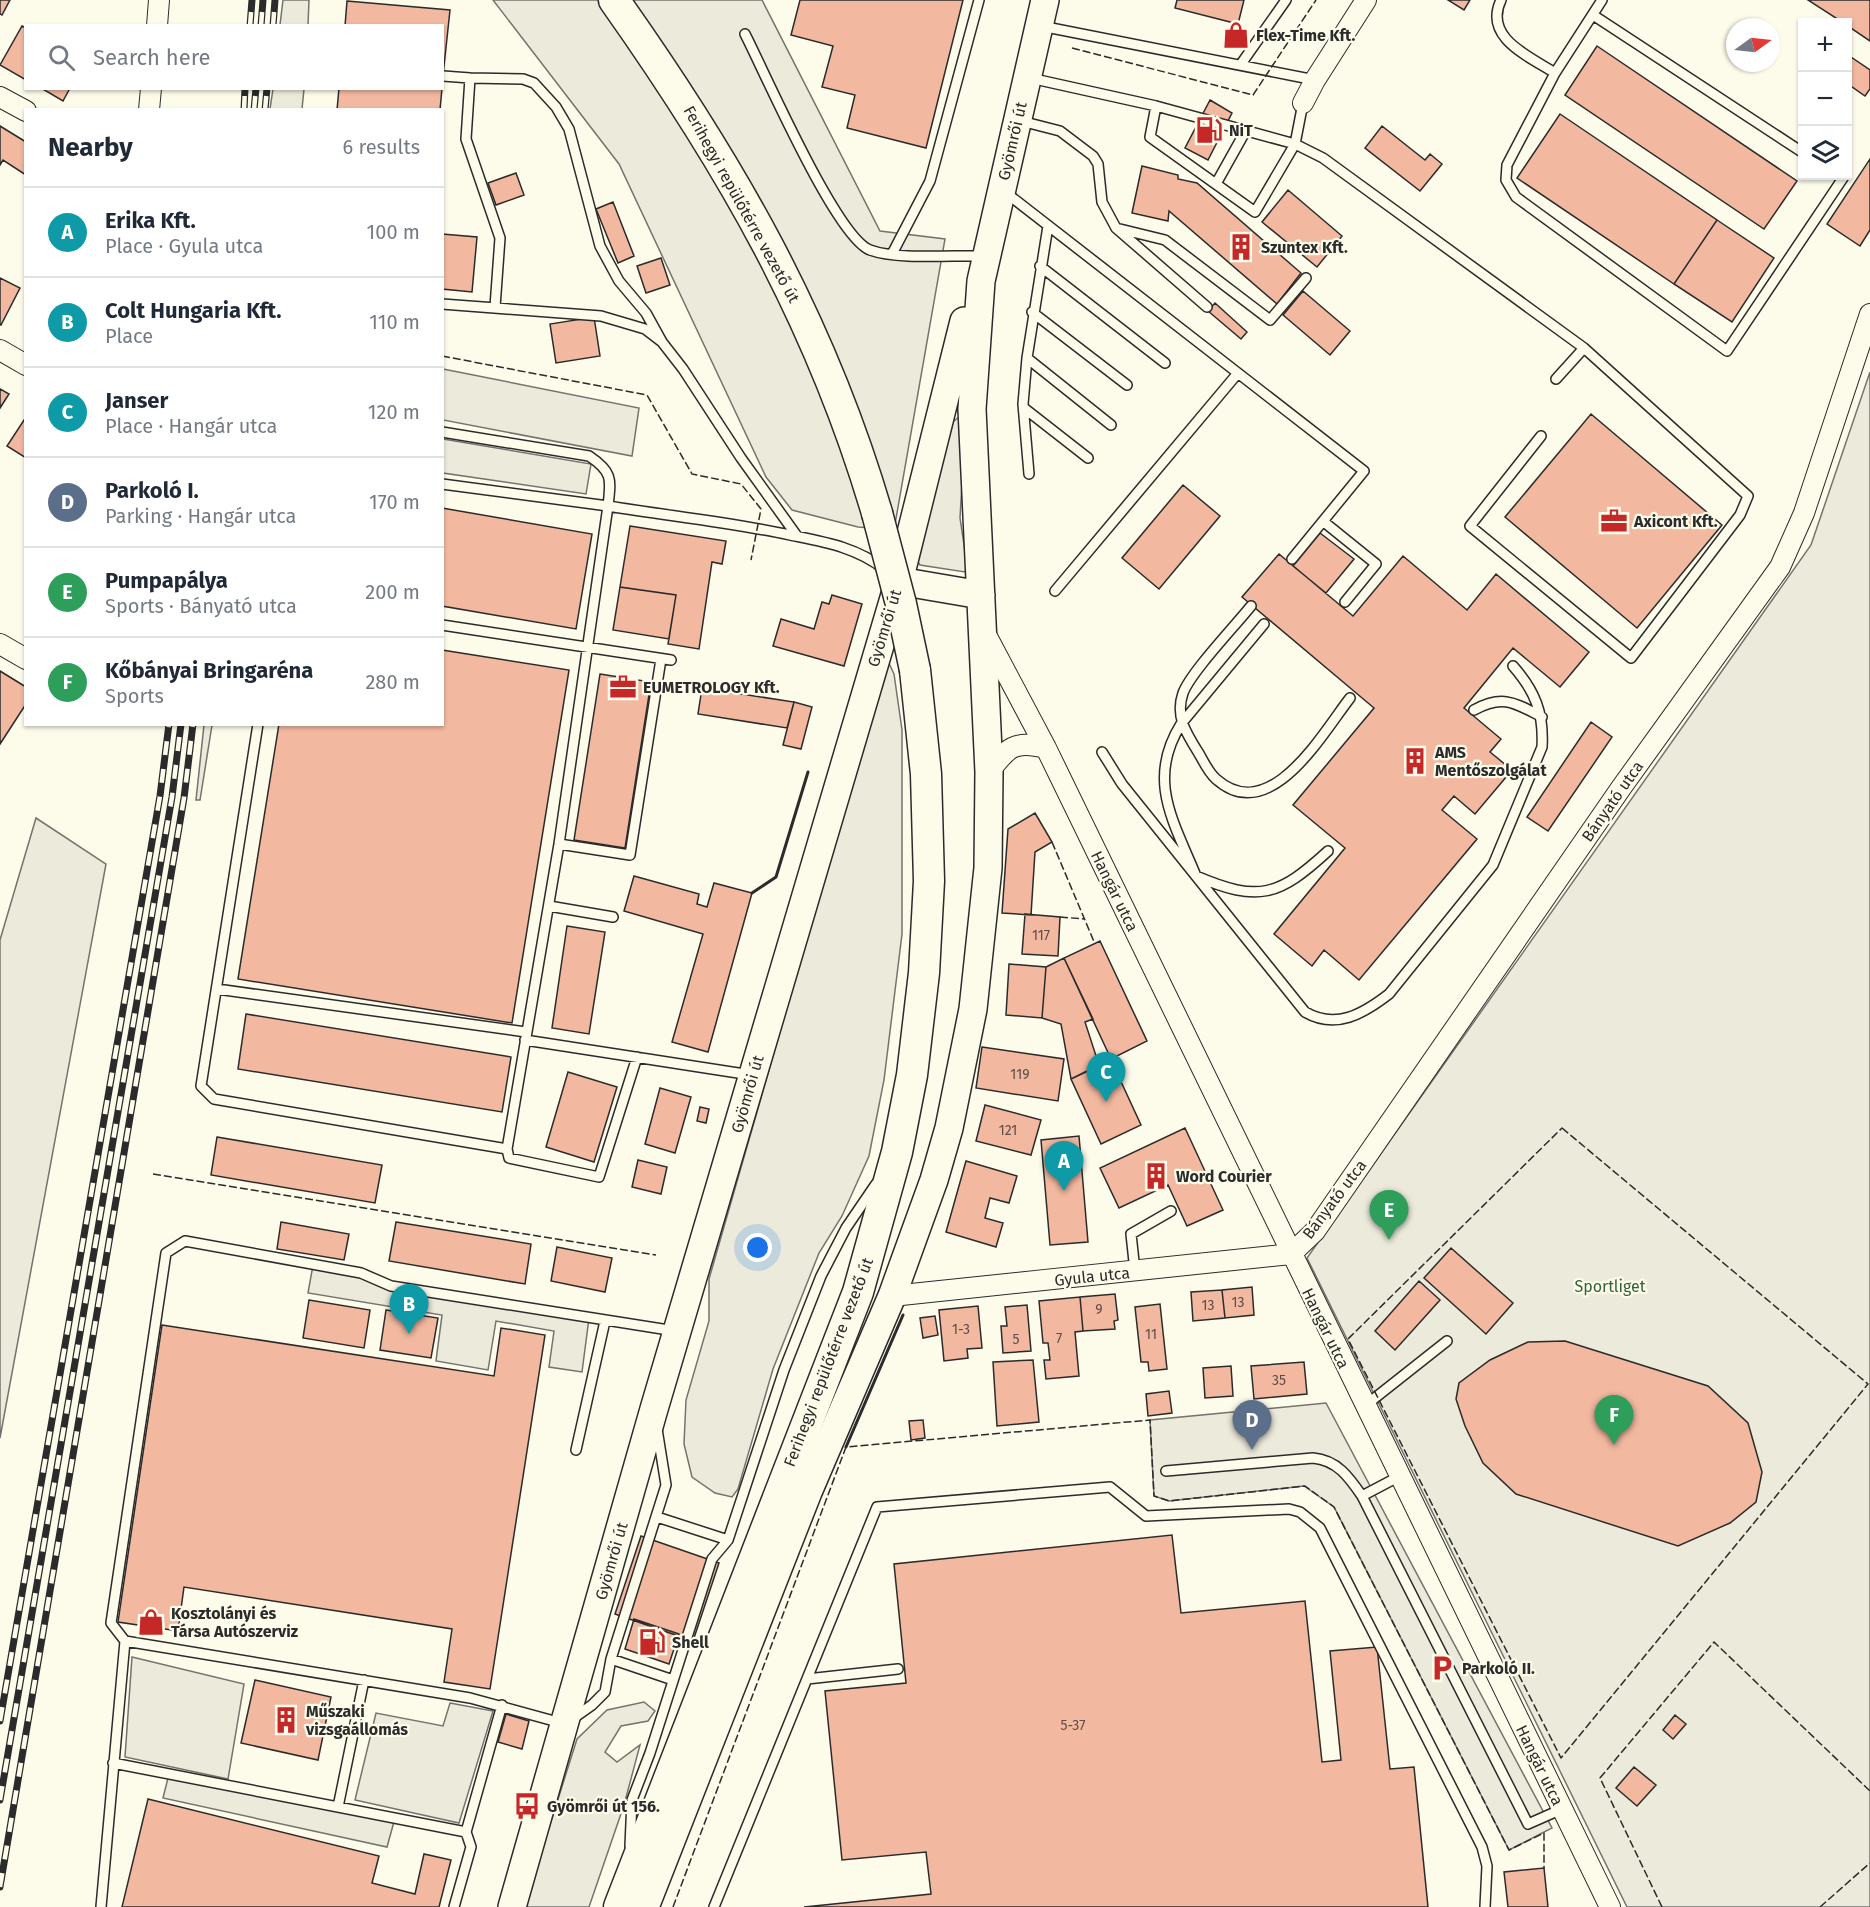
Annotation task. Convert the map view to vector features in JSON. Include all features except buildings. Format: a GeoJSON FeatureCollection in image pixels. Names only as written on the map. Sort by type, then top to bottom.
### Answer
{"type":"FeatureCollection","features":[{"type":"Feature","properties":{"kind":"main road","name":"Ferihegyi repülőtérre vezető út"},"geometry":{"type":"LineString","coordinates":[[614,0],[673,83],[715,151],[794,294],[843,409],[877,513],[915,670],[926,774],[929,881],[924,973],[912,1075],[897,1152],[858,1292],[803,1427],[727,1632],[624,1895]]}},
{"type":"Feature","properties":{"kind":"street"},"geometry":{"type":"LineString","coordinates":[[157,24],[159,0]]}},
{"type":"Feature","properties":{"kind":"street"},"geometry":{"type":"LineString","coordinates":[[1303,103],[1366,0]]}},
{"type":"Feature","properties":{"kind":"street","name":"Gyömrői út"},"geometry":{"type":"LineString","coordinates":[[512,1907],[654,1409],[899,581],[964,321],[983,269],[1042,13]]}},
{"type":"Feature","properties":{"kind":"street"},"geometry":{"type":"LineString","coordinates":[[149,108],[151,90]]}},
{"type":"Feature","properties":{"kind":"street"},"geometry":{"type":"LineString","coordinates":[[0,97],[24,110]]}},
{"type":"Feature","properties":{"kind":"street","name":"Gyömrői út"},"geometry":{"type":"LineString","coordinates":[[645,1907],[808,1492],[892,1296],[934,1180],[949,1128],[973,1009],[987,890],[988,772],[972,409],[983,269]]}},
{"type":"Feature","properties":{"kind":"street","name":"Bányató utca"},"geometry":{"type":"LineString","coordinates":[[1291,1254],[1315,1231],[1621,788],[1780,567],[1804,513],[1870,314]]}},
{"type":"Feature","properties":{"kind":"street"},"geometry":{"type":"LineString","coordinates":[[0,350],[24,364]]}},
{"type":"Feature","properties":{"kind":"street"},"geometry":{"type":"LineString","coordinates":[[899,581],[981,595]]}},
{"type":"Feature","properties":{"kind":"street","name":"Hangár utca"},"geometry":{"type":"LineString","coordinates":[[982,628],[1046,748],[1398,1477],[1610,1907]]}},
{"type":"Feature","properties":{"kind":"street"},"geometry":{"type":"LineString","coordinates":[[0,644],[24,658]]}},
{"type":"Feature","properties":{"kind":"street"},"geometry":{"type":"LineString","coordinates":[[988,772],[1012,747],[1028,744],[1046,748]]}},
{"type":"Feature","properties":{"kind":"street","name":"Gyula utca"},"geometry":{"type":"LineString","coordinates":[[892,1296],[1291,1254]]}},
{"type":"Feature","properties":{"kind":"lane"},"geometry":{"type":"LineString","coordinates":[[892,254],[930,181],[978,0]]}},
{"type":"Feature","properties":{"kind":"lane"},"geometry":{"type":"LineString","coordinates":[[1241,64],[1286,0]]}},
{"type":"Feature","properties":{"kind":"lane"},"geometry":{"type":"LineString","coordinates":[[1501,0],[1496,19],[1502,36],[1556,73]]}},
{"type":"Feature","properties":{"kind":"lane"},"geometry":{"type":"LineString","coordinates":[[1602,0],[1556,73],[1507,165],[1505,172],[1510,188],[1516,197],[1727,351],[1842,180]]}},
{"type":"Feature","properties":{"kind":"lane"},"geometry":{"type":"LineString","coordinates":[[1042,13],[1241,64],[1315,80]]}},
{"type":"Feature","properties":{"kind":"lane"},"geometry":{"type":"LineString","coordinates":[[1593,15],[1798,149]]}},
{"type":"Feature","properties":{"kind":"lane"},"geometry":{"type":"LineString","coordinates":[[745,34],[832,205],[862,246],[892,254],[983,269]]}},
{"type":"Feature","properties":{"kind":"lane"},"geometry":{"type":"LineString","coordinates":[[444,76],[523,79],[534,83],[556,107],[569,129],[600,246],[620,280],[646,313],[662,342],[797,536]]}},
{"type":"Feature","properties":{"kind":"lane"},"geometry":{"type":"LineString","coordinates":[[1027,77],[1156,106],[1295,144],[1323,158],[1584,348],[1748,496],[1740,514],[1631,658],[1470,526],[1540,436]]}},
{"type":"Feature","properties":{"kind":"lane"},"geometry":{"type":"LineString","coordinates":[[470,78],[466,139],[500,238],[495,307]]}},
{"type":"Feature","properties":{"kind":"lane"},"geometry":{"type":"LineString","coordinates":[[1156,106],[1150,137],[1217,182],[1255,212],[1295,144],[1303,103]]}},
{"type":"Feature","properties":{"kind":"lane"},"geometry":{"type":"LineString","coordinates":[[1017,120],[1060,131],[1093,156],[1098,164],[1102,202],[1116,228],[1207,307]]}},
{"type":"Feature","properties":{"kind":"lane"},"geometry":{"type":"LineString","coordinates":[[1217,182],[1245,132]]}},
{"type":"Feature","properties":{"kind":"lane"},"geometry":{"type":"LineString","coordinates":[[1001,189],[1364,471],[1292,559]]}},
{"type":"Feature","properties":{"kind":"lane"},"geometry":{"type":"LineString","coordinates":[[1029,474],[1024,408],[1027,358],[1032,312],[1048,226]]}},
{"type":"Feature","properties":{"kind":"lane"},"geometry":{"type":"LineString","coordinates":[[1116,228],[1165,240],[1270,320],[1306,278]]}},
{"type":"Feature","properties":{"kind":"lane"},"geometry":{"type":"LineString","coordinates":[[1040,266],[1165,363]]}},
{"type":"Feature","properties":{"kind":"lane"},"geometry":{"type":"LineString","coordinates":[[444,304],[601,316],[645,329],[662,342]]}},
{"type":"Feature","properties":{"kind":"lane"},"geometry":{"type":"LineString","coordinates":[[1032,312],[1127,385]]}},
{"type":"Feature","properties":{"kind":"lane"},"geometry":{"type":"LineString","coordinates":[[1556,379],[1584,348]]}},
{"type":"Feature","properties":{"kind":"lane"},"geometry":{"type":"LineString","coordinates":[[1027,358],[1111,425]]}},
{"type":"Feature","properties":{"kind":"lane"},"geometry":{"type":"LineString","coordinates":[[1055,591],[1239,373]]}},
{"type":"Feature","properties":{"kind":"lane"},"geometry":{"type":"LineString","coordinates":[[1024,408],[1088,458]]}},
{"type":"Feature","properties":{"kind":"lane"},"geometry":{"type":"LineString","coordinates":[[444,432],[589,456],[604,466],[609,475],[608,506],[559,844],[507,1149],[509,1158],[599,1177],[637,1057]]}},
{"type":"Feature","properties":{"kind":"lane"},"geometry":{"type":"LineString","coordinates":[[444,484],[735,524],[797,536],[846,547],[867,556],[899,581]]}},
{"type":"Feature","properties":{"kind":"lane"},"geometry":{"type":"LineString","coordinates":[[1323,522],[1376,564],[1345,602]]}},
{"type":"Feature","properties":{"kind":"lane"},"geometry":{"type":"LineString","coordinates":[[1251,606],[1188,683],[1180,705],[1181,724],[1214,777],[1238,790],[1265,790],[1289,775],[1350,698]]}},
{"type":"Feature","properties":{"kind":"lane"},"geometry":{"type":"LineString","coordinates":[[1264,624],[1181,724],[1170,742],[1164,759],[1164,776],[1170,811],[1196,876],[1231,888],[1251,891],[1274,890],[1300,876],[1328,851]]}},
{"type":"Feature","properties":{"kind":"lane"},"geometry":{"type":"LineString","coordinates":[[444,626],[666,659],[630,855],[559,844]]}},
{"type":"Feature","properties":{"kind":"lane"},"geometry":{"type":"LineString","coordinates":[[1102,752],[1122,784],[1305,1012],[1324,1021],[1340,1021],[1355,1015],[1389,994],[1493,865],[1542,747],[1542,717],[1537,699],[1513,666]]}},
{"type":"Feature","properties":{"kind":"lane"},"geometry":{"type":"LineString","coordinates":[[1474,710],[1495,701],[1507,701],[1542,717]]}},
{"type":"Feature","properties":{"kind":"lane"},"geometry":{"type":"LineString","coordinates":[[258,726],[201,1086],[214,1099],[507,1149]]}},
{"type":"Feature","properties":{"kind":"lane"},"geometry":{"type":"LineString","coordinates":[[549,906],[613,917]]}},
{"type":"Feature","properties":{"kind":"lane"},"geometry":{"type":"LineString","coordinates":[[218,989],[525,1036],[637,1057],[753,1075]]}},
{"type":"Feature","properties":{"kind":"lane"},"geometry":{"type":"LineString","coordinates":[[624,1895],[632,1800],[711,1559],[728,1540],[784,1370],[821,1276],[846,1228],[897,1152]]}},
{"type":"Feature","properties":{"kind":"lane"},"geometry":{"type":"LineString","coordinates":[[1136,1271],[1131,1234],[1171,1211]]}},
{"type":"Feature","properties":{"kind":"lane"},"geometry":{"type":"LineString","coordinates":[[654,1409],[666,1485],[657,1517],[612,1659],[605,1692],[592,1705],[565,1724],[502,1706],[364,1680],[125,1641],[111,1623],[166,1253],[176,1245],[185,1241],[361,1273],[391,1286],[677,1331]]}},
{"type":"Feature","properties":{"kind":"lane"},"geometry":{"type":"LineString","coordinates":[[576,1450],[606,1321]]}},
{"type":"Feature","properties":{"kind":"lane"},"geometry":{"type":"LineString","coordinates":[[1364,1407],[1447,1341]]}},
{"type":"Feature","properties":{"kind":"lane"},"geometry":{"type":"LineString","coordinates":[[1166,1471],[1322,1459],[1347,1475],[1362,1496],[1528,1824],[1562,1809]]}},
{"type":"Feature","properties":{"kind":"lane"},"geometry":{"type":"LineString","coordinates":[[1362,1496],[1398,1477]]}},
{"type":"Feature","properties":{"kind":"lane"},"geometry":{"type":"LineString","coordinates":[[714,1907],[877,1507],[1110,1487],[1146,1516],[1275,1508],[1299,1512],[1320,1528],[1482,1847],[1488,1866],[1485,1907]]}},
{"type":"Feature","properties":{"kind":"lane"},"geometry":{"type":"LineString","coordinates":[[657,1517],[728,1540]]}},
{"type":"Feature","properties":{"kind":"lane"},"geometry":{"type":"LineString","coordinates":[[714,1695],[727,1632]]}},
{"type":"Feature","properties":{"kind":"lane"},"geometry":{"type":"LineString","coordinates":[[101,1907],[125,1641]]}},
{"type":"Feature","properties":{"kind":"lane"},"geometry":{"type":"LineString","coordinates":[[612,1659],[673,1680]]}},
{"type":"Feature","properties":{"kind":"lane"},"geometry":{"type":"LineString","coordinates":[[807,1679],[898,1669]]}},
{"type":"Feature","properties":{"kind":"lane"},"geometry":{"type":"LineString","coordinates":[[338,1807],[364,1680]]}},
{"type":"Feature","properties":{"kind":"lane"},"geometry":{"type":"LineString","coordinates":[[454,1907],[471,1847],[466,1832],[502,1706]]}},
{"type":"Feature","properties":{"kind":"lane"},"geometry":{"type":"LineString","coordinates":[[694,1780],[709,1716]]}},
{"type":"Feature","properties":{"kind":"lane"},"geometry":{"type":"LineString","coordinates":[[113,1763],[466,1832]]}},
{"type":"Feature","properties":{"kind":"green space"},"geometry":{"type":"Polygon","coordinates":[[[283,0],[309,0],[308,24],[280,24],[283,0]]]}},
{"type":"Feature","properties":{"kind":"green space"},"geometry":{"type":"Polygon","coordinates":[[[493,0],[762,0],[880,231],[945,239],[894,530],[858,527],[792,510],[766,477],[619,164],[493,0]]]}},
{"type":"Feature","properties":{"kind":"green space"},"geometry":{"type":"Polygon","coordinates":[[[273,90],[304,90],[302,108],[270,108],[273,90]]]}},
{"type":"Feature","properties":{"kind":"green space","name":"Sportliget"},"geometry":{"type":"Polygon","coordinates":[[[1870,372],[1870,1907],[1627,1907],[1307,1258],[1811,545],[1870,372]]]}},
{"type":"Feature","properties":{"kind":"green space"},"geometry":{"type":"Polygon","coordinates":[[[960,416],[963,466],[960,518],[967,565],[965,572],[920,565],[917,560],[953,422],[960,416]]]}},
{"type":"Feature","properties":{"kind":"green space"},"geometry":{"type":"Polygon","coordinates":[[[444,439],[591,464],[586,494],[444,473],[444,439]]]}},
{"type":"Feature","properties":{"kind":"green space"},"geometry":{"type":"Polygon","coordinates":[[[887,659],[894,674],[902,730],[902,934],[884,1080],[869,1156],[842,1216],[819,1253],[773,1369],[738,1489],[732,1497],[715,1493],[692,1477],[684,1444],[686,1400],[709,1321],[709,1279],[887,659]]]}},
{"type":"Feature","properties":{"kind":"green space"},"geometry":{"type":"Polygon","coordinates":[[[204,726],[212,726],[200,800],[196,800],[204,726]]]}},
{"type":"Feature","properties":{"kind":"green space"},"geometry":{"type":"Polygon","coordinates":[[[36,818],[106,864],[0,1438],[0,940],[36,818]]]}},
{"type":"Feature","properties":{"kind":"green space"},"geometry":{"type":"Polygon","coordinates":[[[644,1702],[655,1711],[648,1721],[621,1726],[605,1752],[617,1762],[640,1745],[624,1805],[589,1907],[524,1907],[577,1739],[607,1710],[644,1702]]]}},
{"type":"Feature","properties":{"kind":"shaded area"},"geometry":{"type":"Polygon","coordinates":[[[444,369],[639,408],[632,456],[444,420],[444,369]]]}},
{"type":"Feature","properties":{"kind":"shaded area"},"geometry":{"type":"Polygon","coordinates":[[[313,1265],[361,1273],[391,1286],[589,1318],[582,1372],[549,1367],[554,1331],[496,1321],[488,1370],[436,1361],[442,1315],[308,1293],[313,1265]]]}},
{"type":"Feature","properties":{"kind":"shaded area"},"geometry":{"type":"Polygon","coordinates":[[[1326,1403],[1552,1828],[1509,1850],[1334,1507],[1304,1486],[1169,1501],[1154,1496],[1150,1420],[1326,1403]]]}},
{"type":"Feature","properties":{"kind":"shaded area"},"geometry":{"type":"Polygon","coordinates":[[[132,1657],[244,1684],[228,1779],[125,1757],[132,1657]]]}},
{"type":"Feature","properties":{"kind":"shaded area"},"geometry":{"type":"Polygon","coordinates":[[[450,1703],[493,1711],[459,1823],[355,1800],[376,1713],[443,1726],[450,1703]]]}},
{"type":"Feature","properties":{"kind":"shaded area"},"geometry":{"type":"Polygon","coordinates":[[[169,1774],[395,1818],[387,1847],[163,1798],[169,1774]]]}},
{"type":"Feature","properties":{"kind":"railway"},"geometry":{"type":"LineString","coordinates":[[250,24],[252,0]]}},
{"type":"Feature","properties":{"kind":"railway"},"geometry":{"type":"LineString","coordinates":[[261,24],[263,0]]}},
{"type":"Feature","properties":{"kind":"railway"},"geometry":{"type":"LineString","coordinates":[[273,24],[275,0]]}},
{"type":"Feature","properties":{"kind":"railway"},"geometry":{"type":"LineString","coordinates":[[244,108],[245,90]]}},
{"type":"Feature","properties":{"kind":"railway"},"geometry":{"type":"LineString","coordinates":[[254,108],[256,90]]}},
{"type":"Feature","properties":{"kind":"railway"},"geometry":{"type":"LineString","coordinates":[[265,108],[267,90]]}},
{"type":"Feature","properties":{"kind":"railway"},"geometry":{"type":"LineString","coordinates":[[0,1721],[160,796],[169,726]]}},
{"type":"Feature","properties":{"kind":"railway"},"geometry":{"type":"LineString","coordinates":[[0,1800],[172,797],[181,726]]}},
{"type":"Feature","properties":{"kind":"railway"},"geometry":{"type":"LineString","coordinates":[[0,1887],[184,798],[193,726]]}},
{"type":"Feature","properties":{"kind":"fence"},"geometry":{"type":"LineString","coordinates":[[1072,48],[1253,95],[1316,0]]}},
{"type":"Feature","properties":{"kind":"fence"},"geometry":{"type":"LineString","coordinates":[[444,356],[647,395],[692,474],[741,484],[761,509],[751,560]]}},
{"type":"Feature","properties":{"kind":"fence"},"geometry":{"type":"LineString","coordinates":[[1052,842],[1095,944]]}},
{"type":"Feature","properties":{"kind":"fence"},"geometry":{"type":"LineString","coordinates":[[1060,917],[1085,919]]}},
{"type":"Feature","properties":{"kind":"fence"},"geometry":{"type":"LineString","coordinates":[[1562,1128],[1868,1384],[1561,1758],[1348,1339],[1562,1128]]}},
{"type":"Feature","properties":{"kind":"fence"},"geometry":{"type":"LineString","coordinates":[[153,1174],[656,1255]]}},
{"type":"Feature","properties":{"kind":"fence"},"geometry":{"type":"LineString","coordinates":[[673,1907],[846,1447],[1150,1420],[1154,1496],[1169,1501],[1305,1486],[1334,1507],[1509,1850],[1544,1833],[1544,1868]]}},
{"type":"Feature","properties":{"kind":"fence"},"geometry":{"type":"LineString","coordinates":[[1662,1907],[1600,1778],[1714,1642],[1870,1791]]}},
{"type":"Feature","properties":{"kind":"fence"},"geometry":{"type":"LineString","coordinates":[[1820,1907],[1870,1863]]}},
{"type":"Feature","properties":{"kind":"wall"},"geometry":{"type":"LineString","coordinates":[[752,893],[776,877],[808,772]]}},
{"type":"Feature","properties":{"kind":"wall"},"geometry":{"type":"LineString","coordinates":[[846,1447],[903,1315]]}},
{"type":"Feature","properties":{"kind":"place","name":"Flex-Time Kft."},"geometry":{"type":"Point","coordinates":[1236,35]}},
{"type":"Feature","properties":{"kind":"place","name":"NiT"},"geometry":{"type":"Point","coordinates":[1209,130]}},
{"type":"Feature","properties":{"kind":"place","name":"Szuntex Kft."},"geometry":{"type":"Point","coordinates":[1241,247]}},
{"type":"Feature","properties":{"kind":"place","name":"Axicont Kft."},"geometry":{"type":"Point","coordinates":[1614,521]}},
{"type":"Feature","properties":{"kind":"place","name":"EUMETROLOGY Kft."},"geometry":{"type":"Point","coordinates":[623,687]}},
{"type":"Feature","properties":{"kind":"place","name":"AMS Mentőszolgálat"},"geometry":{"type":"Point","coordinates":[1415,761]}},
{"type":"Feature","properties":{"kind":"place","name":"Janser"},"geometry":{"type":"Point","coordinates":[1106,1102]}},
{"type":"Feature","properties":{"kind":"place","name":"Word Courier"},"geometry":{"type":"Point","coordinates":[1156,1176]}},
{"type":"Feature","properties":{"kind":"place","name":"Erika Kft."},"geometry":{"type":"Point","coordinates":[1064,1191]}},
{"type":"Feature","properties":{"kind":"place","name":"Pumpapálya"},"geometry":{"type":"Point","coordinates":[1389,1240]}},
{"type":"Feature","properties":{"kind":"place","name":"Colt Hungaria Kft."},"geometry":{"type":"Point","coordinates":[409,1334]}},
{"type":"Feature","properties":{"kind":"place","name":"Kőbányai Bringaréna"},"geometry":{"type":"Point","coordinates":[1614,1445]}},
{"type":"Feature","properties":{"kind":"place","name":"Parkoló I."},"geometry":{"type":"Point","coordinates":[1252,1450]}},
{"type":"Feature","properties":{"kind":"place","name":"Kosztolányi és Társa Autószerviz"},"geometry":{"type":"Point","coordinates":[151,1622]}},
{"type":"Feature","properties":{"kind":"place","name":"Shell"},"geometry":{"type":"Point","coordinates":[652,1642]}},
{"type":"Feature","properties":{"kind":"place","name":"Parkoló II."},"geometry":{"type":"Point","coordinates":[1442,1668]}},
{"type":"Feature","properties":{"kind":"place","name":"Műszaki vizsgaállomás"},"geometry":{"type":"Point","coordinates":[286,1720]}},
{"type":"Feature","properties":{"kind":"place","name":"Gyömrői út 156."},"geometry":{"type":"Point","coordinates":[527,1806]}}]}
